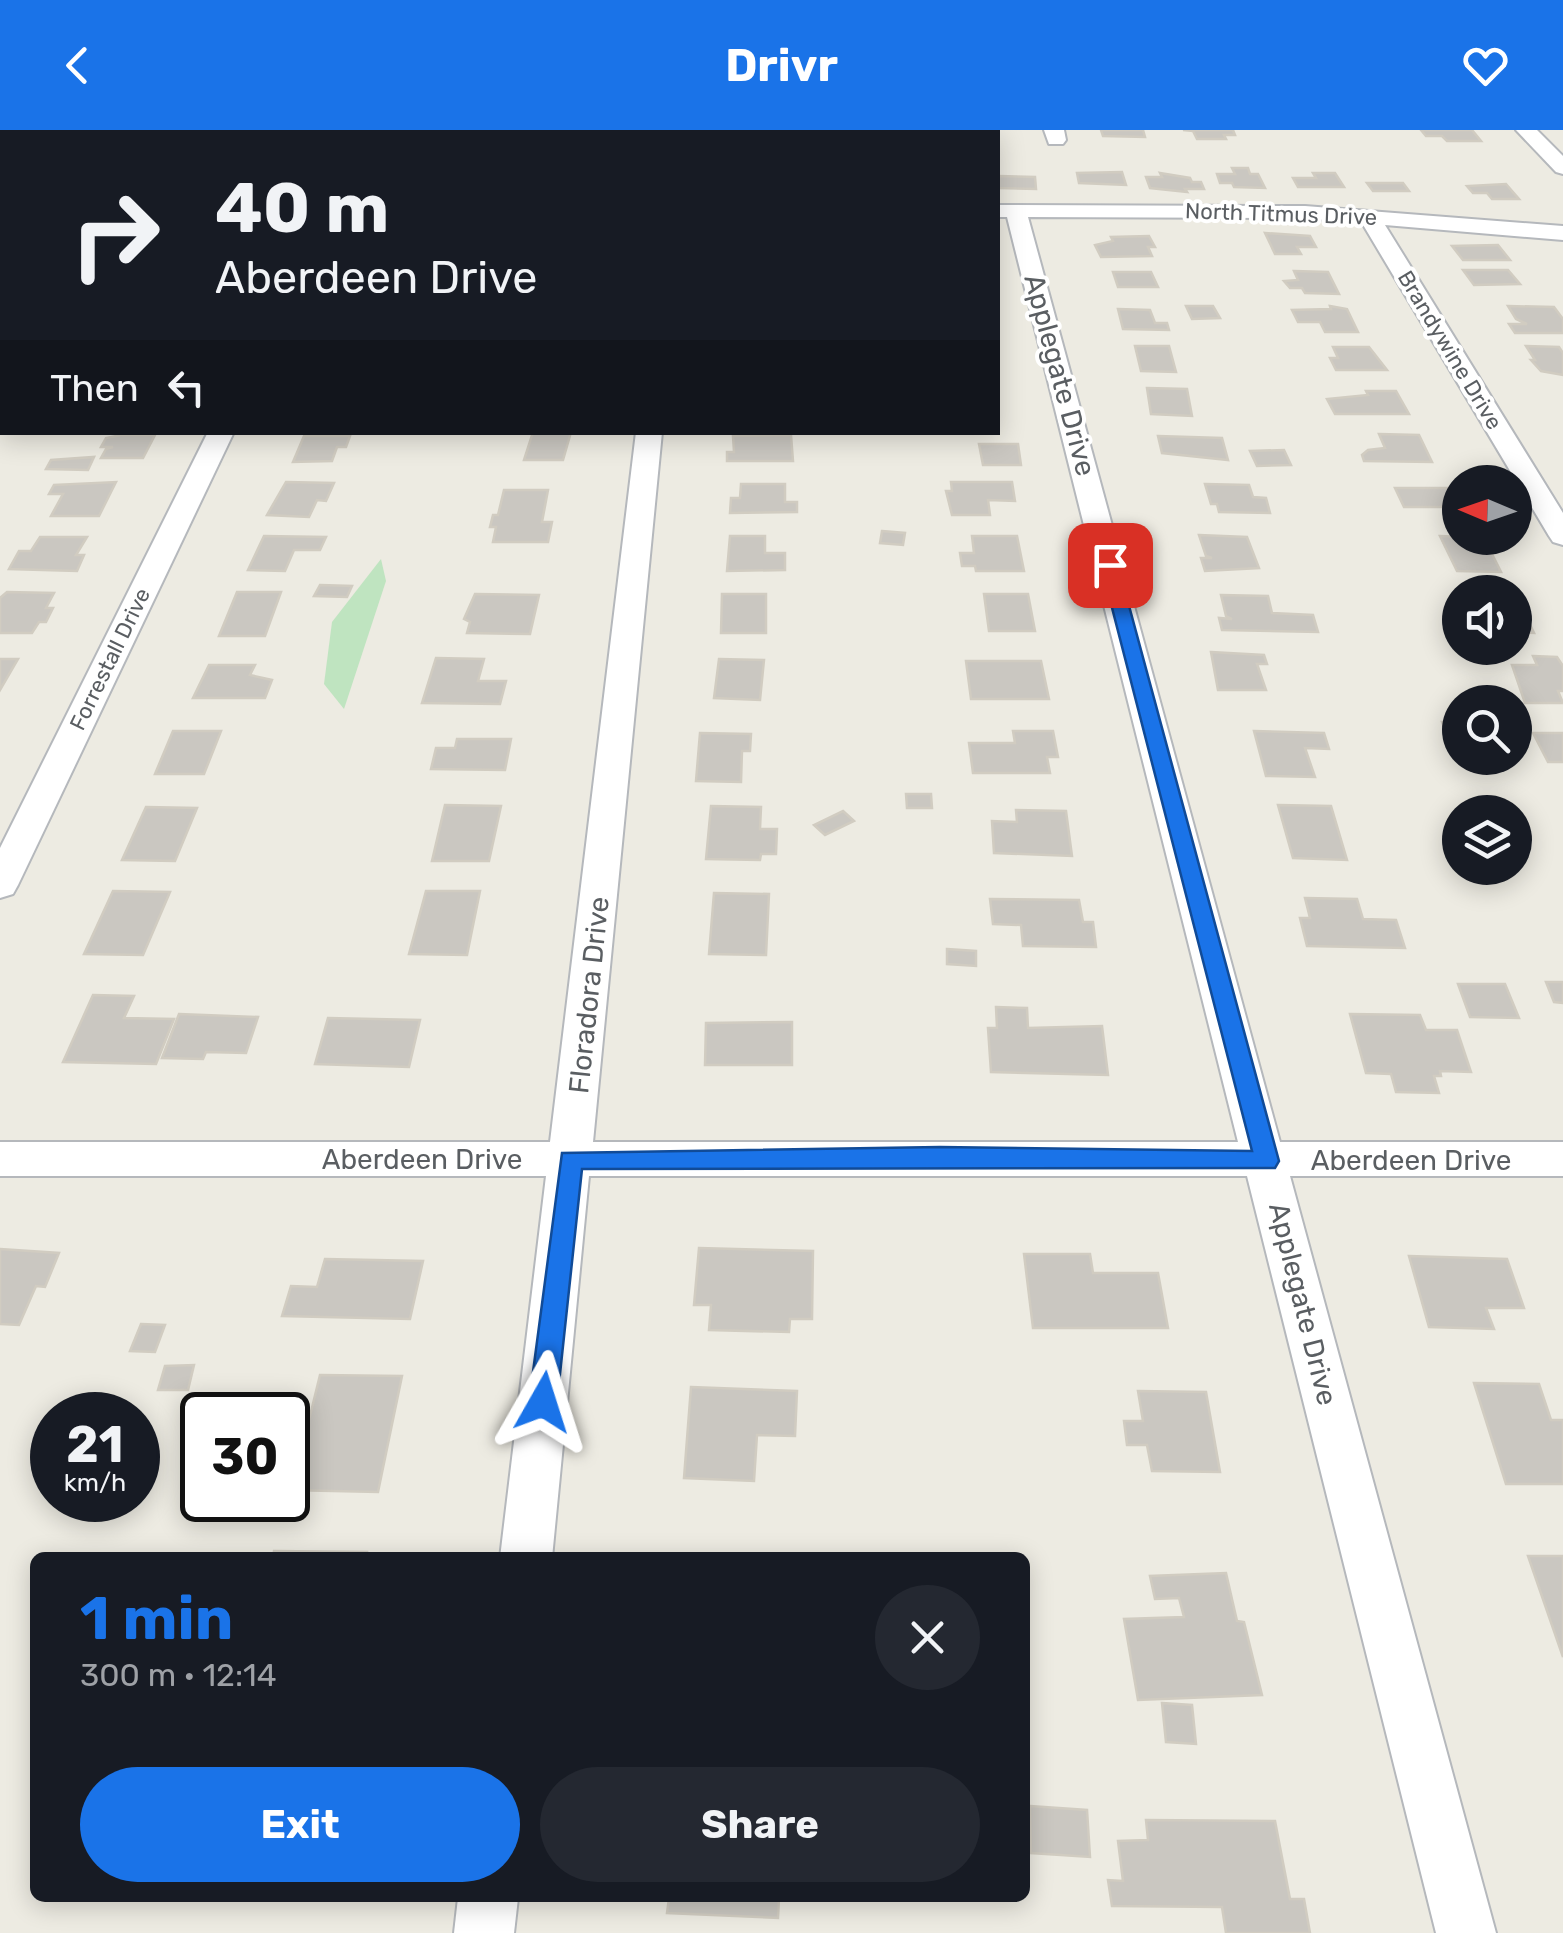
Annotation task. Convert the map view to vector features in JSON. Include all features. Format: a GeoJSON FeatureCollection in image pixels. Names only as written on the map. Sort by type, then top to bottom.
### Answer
{"type":"FeatureCollection","features":[{"type":"Feature","properties":{"kind":"street"},"geometry":{"type":"LineString","coordinates":[[1526,130],[1563,168]]}},
{"type":"Feature","properties":{"kind":"street","name":"North Titmus Drive"},"geometry":{"type":"LineString","coordinates":[[1007,211],[1368,215],[1563,232]]}},
{"type":"Feature","properties":{"kind":"street","name":"Applegate Drive"},"geometry":{"type":"LineString","coordinates":[[1007,211],[1266,1161],[1466,1933]]}},
{"type":"Feature","properties":{"kind":"street","name":"Brandywine Drive"},"geometry":{"type":"LineString","coordinates":[[1368,215],[1563,536]]}},
{"type":"Feature","properties":{"kind":"street","name":"Forrestall Drive"},"geometry":{"type":"LineString","coordinates":[[0,885],[220,435]]}},
{"type":"Feature","properties":{"kind":"street","name":"Floradora Drive"},"geometry":{"type":"LineString","coordinates":[[527,1552],[650,435]]}},
{"type":"Feature","properties":{"kind":"street","name":"Aberdeen Drive"},"geometry":{"type":"LineString","coordinates":[[0,1159],[1563,1159]]}},
{"type":"Feature","properties":{"kind":"street"},"geometry":{"type":"LineString","coordinates":[[484,1933],[488,1902]]}},
{"type":"Feature","properties":{"kind":"green space"},"geometry":{"type":"Polygon","coordinates":[[[381,559],[386,581],[344,709],[324,684],[332,622],[381,559]]]}},
{"type":"Feature","properties":{"kind":"building"},"geometry":{"type":"Polygon","coordinates":[[[1101,130],[1143,130],[1145,137],[1103,136],[1101,130]]]}},
{"type":"Feature","properties":{"kind":"building"},"geometry":{"type":"Polygon","coordinates":[[[1183,130],[1233,130],[1235,135],[1224,135],[1226,139],[1197,139],[1193,131],[1183,130]]]}},
{"type":"Feature","properties":{"kind":"building"},"geometry":{"type":"Polygon","coordinates":[[[1421,130],[1472,130],[1481,141],[1447,141],[1442,136],[1426,136],[1421,130]]]}},
{"type":"Feature","properties":{"kind":"building"},"geometry":{"type":"Polygon","coordinates":[[[1232,168],[1248,168],[1250,174],[1258,174],[1265,188],[1220,183],[1217,174],[1235,174],[1232,168]]]}},
{"type":"Feature","properties":{"kind":"building"},"geometry":{"type":"Polygon","coordinates":[[[1122,172],[1126,185],[1079,183],[1077,173],[1122,172]]]}},
{"type":"Feature","properties":{"kind":"building"},"geometry":{"type":"Polygon","coordinates":[[[1160,173],[1201,182],[1204,189],[1185,189],[1187,192],[1150,188],[1146,177],[1162,177],[1160,173]]]}},
{"type":"Feature","properties":{"kind":"building"},"geometry":{"type":"Polygon","coordinates":[[[1313,173],[1335,173],[1344,187],[1298,187],[1293,178],[1316,178],[1313,173]]]}},
{"type":"Feature","properties":{"kind":"building"},"geometry":{"type":"Polygon","coordinates":[[[1000,176],[1035,177],[1036,189],[1000,188],[1000,176]]]}},
{"type":"Feature","properties":{"kind":"building"},"geometry":{"type":"Polygon","coordinates":[[[1367,183],[1403,183],[1409,191],[1373,191],[1367,183]]]}},
{"type":"Feature","properties":{"kind":"building"},"geometry":{"type":"Polygon","coordinates":[[[1506,184],[1519,199],[1492,199],[1487,193],[1473,193],[1467,186],[1506,184]]]}},
{"type":"Feature","properties":{"kind":"building"},"geometry":{"type":"Polygon","coordinates":[[[1265,233],[1310,236],[1316,247],[1297,247],[1301,254],[1275,254],[1265,233]]]}},
{"type":"Feature","properties":{"kind":"building"},"geometry":{"type":"Polygon","coordinates":[[[1149,236],[1155,247],[1148,247],[1152,256],[1101,257],[1095,245],[1113,241],[1111,237],[1149,236]]]}},
{"type":"Feature","properties":{"kind":"building"},"geometry":{"type":"Polygon","coordinates":[[[1498,245],[1510,260],[1463,260],[1452,246],[1498,245]]]}},
{"type":"Feature","properties":{"kind":"building"},"geometry":{"type":"Polygon","coordinates":[[[1463,270],[1508,270],[1520,284],[1474,285],[1463,270]]]}},
{"type":"Feature","properties":{"kind":"building"},"geometry":{"type":"Polygon","coordinates":[[[1294,271],[1328,272],[1339,294],[1305,293],[1302,288],[1290,288],[1284,281],[1298,280],[1294,271]]]}},
{"type":"Feature","properties":{"kind":"building"},"geometry":{"type":"Polygon","coordinates":[[[1113,272],[1151,272],[1158,287],[1118,287],[1113,272]]]}},
{"type":"Feature","properties":{"kind":"building"},"geometry":{"type":"Polygon","coordinates":[[[1186,306],[1213,306],[1220,318],[1192,319],[1186,306]]]}},
{"type":"Feature","properties":{"kind":"building"},"geometry":{"type":"Polygon","coordinates":[[[1330,306],[1347,309],[1358,332],[1325,332],[1320,322],[1298,322],[1292,310],[1331,309],[1330,306]]]}},
{"type":"Feature","properties":{"kind":"building"},"geometry":{"type":"Polygon","coordinates":[[[1508,306],[1554,307],[1563,319],[1563,333],[1515,333],[1509,324],[1527,324],[1516,319],[1508,306]]]}},
{"type":"Feature","properties":{"kind":"building"},"geometry":{"type":"Polygon","coordinates":[[[1118,309],[1150,310],[1155,323],[1167,323],[1169,330],[1123,329],[1118,309]]]}},
{"type":"Feature","properties":{"kind":"building"},"geometry":{"type":"Polygon","coordinates":[[[1135,346],[1169,346],[1176,372],[1141,371],[1135,346]]]}},
{"type":"Feature","properties":{"kind":"building"},"geometry":{"type":"Polygon","coordinates":[[[1526,346],[1559,347],[1563,353],[1563,375],[1541,371],[1526,346]]]}},
{"type":"Feature","properties":{"kind":"building"},"geometry":{"type":"Polygon","coordinates":[[[1333,347],[1369,347],[1387,370],[1336,370],[1330,358],[1338,358],[1333,347]]]}},
{"type":"Feature","properties":{"kind":"building"},"geometry":{"type":"Polygon","coordinates":[[[1147,388],[1187,389],[1192,416],[1151,414],[1147,388]]]}},
{"type":"Feature","properties":{"kind":"building"},"geometry":{"type":"Polygon","coordinates":[[[1366,391],[1396,391],[1409,414],[1335,414],[1327,399],[1368,395],[1366,391]]]}},
{"type":"Feature","properties":{"kind":"building"},"geometry":{"type":"Polygon","coordinates":[[[1379,434],[1419,435],[1432,462],[1364,461],[1362,455],[1368,450],[1385,448],[1379,434]]]}},
{"type":"Feature","properties":{"kind":"building"},"geometry":{"type":"Polygon","coordinates":[[[155,435],[143,458],[101,458],[106,449],[113,447],[101,447],[106,438],[155,435]]]}},
{"type":"Feature","properties":{"kind":"building"},"geometry":{"type":"Polygon","coordinates":[[[532,435],[570,435],[563,460],[524,460],[532,435]]]}},
{"type":"Feature","properties":{"kind":"building"},"geometry":{"type":"Polygon","coordinates":[[[791,435],[793,461],[727,461],[727,452],[734,452],[733,436],[791,435]]]}},
{"type":"Feature","properties":{"kind":"building"},"geometry":{"type":"Polygon","coordinates":[[[304,436],[350,436],[346,447],[337,447],[332,461],[293,462],[304,436]]]}},
{"type":"Feature","properties":{"kind":"building"},"geometry":{"type":"Polygon","coordinates":[[[1158,436],[1222,438],[1228,460],[1162,453],[1158,436]]]}},
{"type":"Feature","properties":{"kind":"building"},"geometry":{"type":"Polygon","coordinates":[[[979,444],[1018,444],[1021,465],[983,465],[979,444]]]}},
{"type":"Feature","properties":{"kind":"building"},"geometry":{"type":"Polygon","coordinates":[[[1284,450],[1291,465],[1257,466],[1250,451],[1284,450]]]}},
{"type":"Feature","properties":{"kind":"building"},"geometry":{"type":"Polygon","coordinates":[[[94,457],[88,470],[46,469],[51,460],[94,457]]]}},
{"type":"Feature","properties":{"kind":"building"},"geometry":{"type":"Polygon","coordinates":[[[116,482],[99,516],[51,516],[63,494],[49,494],[54,485],[116,482]]]}},
{"type":"Feature","properties":{"kind":"building"},"geometry":{"type":"Polygon","coordinates":[[[286,482],[334,483],[326,501],[317,500],[309,517],[267,515],[286,482]]]}},
{"type":"Feature","properties":{"kind":"building"},"geometry":{"type":"Polygon","coordinates":[[[951,482],[1012,482],[1015,501],[988,500],[990,515],[952,515],[946,491],[952,491],[951,482]]]}},
{"type":"Feature","properties":{"kind":"building"},"geometry":{"type":"Polygon","coordinates":[[[741,484],[785,484],[785,502],[797,502],[797,512],[730,513],[731,498],[740,498],[741,484]]]}},
{"type":"Feature","properties":{"kind":"building"},"geometry":{"type":"Polygon","coordinates":[[[1205,484],[1249,485],[1253,497],[1266,498],[1270,513],[1219,512],[1217,504],[1211,504],[1205,484]]]}},
{"type":"Feature","properties":{"kind":"building"},"geometry":{"type":"Polygon","coordinates":[[[1395,488],[1442,488],[1442,507],[1404,507],[1395,488]]]}},
{"type":"Feature","properties":{"kind":"building"},"geometry":{"type":"Polygon","coordinates":[[[504,490],[548,490],[542,522],[552,522],[548,542],[493,542],[496,527],[490,527],[493,515],[498,515],[504,490]]]}},
{"type":"Feature","properties":{"kind":"building"},"geometry":{"type":"Polygon","coordinates":[[[882,531],[905,533],[903,545],[880,543],[882,531]]]}},
{"type":"Feature","properties":{"kind":"building"},"geometry":{"type":"Polygon","coordinates":[[[1199,535],[1247,537],[1259,568],[1205,571],[1201,558],[1212,558],[1206,556],[1199,535]]]}},
{"type":"Feature","properties":{"kind":"building"},"geometry":{"type":"Polygon","coordinates":[[[264,536],[326,537],[320,550],[294,550],[285,571],[248,570],[264,536]]]}},
{"type":"Feature","properties":{"kind":"building"},"geometry":{"type":"Polygon","coordinates":[[[730,536],[765,536],[765,553],[785,553],[785,570],[727,571],[730,536]]]}},
{"type":"Feature","properties":{"kind":"building"},"geometry":{"type":"Polygon","coordinates":[[[972,536],[1017,536],[1024,571],[976,571],[975,566],[962,566],[960,553],[974,553],[972,536]]]}},
{"type":"Feature","properties":{"kind":"building"},"geometry":{"type":"Polygon","coordinates":[[[40,537],[87,537],[76,555],[84,555],[77,571],[9,569],[19,551],[31,551],[40,537]]]}},
{"type":"Feature","properties":{"kind":"building"},"geometry":{"type":"Polygon","coordinates":[[[1449,555],[1492,555],[1501,572],[1457,571],[1449,555]]]}},
{"type":"Feature","properties":{"kind":"building"},"geometry":{"type":"Polygon","coordinates":[[[320,585],[352,586],[347,597],[314,596],[320,585]]]}},
{"type":"Feature","properties":{"kind":"building"},"geometry":{"type":"Polygon","coordinates":[[[7,592],[54,593],[46,608],[53,608],[46,622],[39,622],[32,633],[0,633],[0,598],[7,592]]]}},
{"type":"Feature","properties":{"kind":"building"},"geometry":{"type":"Polygon","coordinates":[[[237,592],[281,592],[265,636],[219,636],[237,592]]]}},
{"type":"Feature","properties":{"kind":"building"},"geometry":{"type":"Polygon","coordinates":[[[475,594],[539,595],[530,634],[467,633],[470,622],[464,619],[475,594]]]}},
{"type":"Feature","properties":{"kind":"building"},"geometry":{"type":"Polygon","coordinates":[[[722,594],[766,594],[766,633],[721,633],[722,594]]]}},
{"type":"Feature","properties":{"kind":"building"},"geometry":{"type":"Polygon","coordinates":[[[984,594],[1028,594],[1035,631],[989,631],[984,594]]]}},
{"type":"Feature","properties":{"kind":"building"},"geometry":{"type":"Polygon","coordinates":[[[1221,595],[1268,596],[1272,613],[1313,615],[1318,632],[1222,630],[1219,618],[1232,619],[1226,616],[1221,595]]]}},
{"type":"Feature","properties":{"kind":"building"},"geometry":{"type":"Polygon","coordinates":[[[1211,652],[1264,655],[1267,664],[1257,664],[1266,690],[1218,690],[1211,652]]]}},
{"type":"Feature","properties":{"kind":"building"},"geometry":{"type":"Polygon","coordinates":[[[1533,656],[1557,657],[1563,666],[1563,691],[1558,691],[1563,703],[1532,703],[1532,685],[1519,685],[1512,665],[1537,665],[1533,656]]]}},
{"type":"Feature","properties":{"kind":"building"},"geometry":{"type":"Polygon","coordinates":[[[436,658],[484,659],[478,681],[506,681],[500,704],[422,703],[436,658]]]}},
{"type":"Feature","properties":{"kind":"building"},"geometry":{"type":"Polygon","coordinates":[[[0,659],[18,659],[0,690],[0,659]]]}},
{"type":"Feature","properties":{"kind":"building"},"geometry":{"type":"Polygon","coordinates":[[[719,659],[764,660],[760,700],[714,698],[719,659]]]}},
{"type":"Feature","properties":{"kind":"building"},"geometry":{"type":"Polygon","coordinates":[[[966,661],[1041,661],[1049,699],[971,699],[966,661]]]}},
{"type":"Feature","properties":{"kind":"building"},"geometry":{"type":"Polygon","coordinates":[[[209,665],[255,665],[250,675],[272,680],[265,698],[193,698],[209,665]]]}},
{"type":"Feature","properties":{"kind":"building"},"geometry":{"type":"Polygon","coordinates":[[[173,731],[221,731],[204,774],[155,774],[173,731]]]}},
{"type":"Feature","properties":{"kind":"building"},"geometry":{"type":"Polygon","coordinates":[[[1013,731],[1053,731],[1058,757],[1047,757],[1050,773],[973,773],[969,743],[1015,743],[1013,731]]]}},
{"type":"Feature","properties":{"kind":"building"},"geometry":{"type":"Polygon","coordinates":[[[1254,731],[1324,733],[1329,749],[1305,748],[1315,777],[1266,776],[1254,731]]]}},
{"type":"Feature","properties":{"kind":"building"},"geometry":{"type":"Polygon","coordinates":[[[700,733],[751,734],[750,751],[742,751],[741,782],[696,781],[700,733]]]}},
{"type":"Feature","properties":{"kind":"building"},"geometry":{"type":"Polygon","coordinates":[[[1533,733],[1563,733],[1563,762],[1548,762],[1533,733]]]}},
{"type":"Feature","properties":{"kind":"building"},"geometry":{"type":"Polygon","coordinates":[[[457,739],[511,739],[505,770],[431,769],[436,748],[455,748],[457,739]]]}},
{"type":"Feature","properties":{"kind":"building"},"geometry":{"type":"Polygon","coordinates":[[[906,794],[931,794],[932,808],[907,808],[906,794]]]}},
{"type":"Feature","properties":{"kind":"building"},"geometry":{"type":"Polygon","coordinates":[[[445,805],[501,806],[489,861],[432,861],[445,805]]]}},
{"type":"Feature","properties":{"kind":"building"},"geometry":{"type":"Polygon","coordinates":[[[1278,805],[1331,806],[1347,860],[1293,858],[1278,805]]]}},
{"type":"Feature","properties":{"kind":"building"},"geometry":{"type":"Polygon","coordinates":[[[711,806],[761,807],[760,829],[777,829],[776,854],[761,854],[760,860],[706,859],[711,806]]]}},
{"type":"Feature","properties":{"kind":"building"},"geometry":{"type":"Polygon","coordinates":[[[146,807],[197,808],[175,861],[122,860],[146,807]]]}},
{"type":"Feature","properties":{"kind":"building"},"geometry":{"type":"Polygon","coordinates":[[[1016,810],[1066,811],[1072,856],[994,853],[992,821],[1017,822],[1016,810]]]}},
{"type":"Feature","properties":{"kind":"building"},"geometry":{"type":"Polygon","coordinates":[[[843,811],[854,821],[825,835],[814,825],[843,811]]]}},
{"type":"Feature","properties":{"kind":"building"},"geometry":{"type":"Polygon","coordinates":[[[113,891],[170,892],[143,955],[84,954],[113,891]]]}},
{"type":"Feature","properties":{"kind":"building"},"geometry":{"type":"Polygon","coordinates":[[[426,891],[480,891],[467,955],[409,954],[426,891]]]}},
{"type":"Feature","properties":{"kind":"building"},"geometry":{"type":"Polygon","coordinates":[[[714,893],[769,894],[766,955],[709,954],[714,893]]]}},
{"type":"Feature","properties":{"kind":"building"},"geometry":{"type":"Polygon","coordinates":[[[1305,898],[1357,899],[1363,919],[1396,920],[1405,948],[1307,946],[1300,918],[1310,918],[1305,898]]]}},
{"type":"Feature","properties":{"kind":"building"},"geometry":{"type":"Polygon","coordinates":[[[990,899],[1079,900],[1083,922],[1093,922],[1096,947],[1023,946],[1021,925],[993,924],[990,899]]]}},
{"type":"Feature","properties":{"kind":"building"},"geometry":{"type":"Polygon","coordinates":[[[947,949],[976,951],[976,966],[947,964],[947,949]]]}},
{"type":"Feature","properties":{"kind":"building"},"geometry":{"type":"Polygon","coordinates":[[[1546,982],[1563,982],[1563,1003],[1554,1002],[1546,982]]]}},
{"type":"Feature","properties":{"kind":"building"},"geometry":{"type":"Polygon","coordinates":[[[1458,984],[1505,984],[1519,1018],[1470,1017],[1458,984]]]}},
{"type":"Feature","properties":{"kind":"building"},"geometry":{"type":"Polygon","coordinates":[[[93,995],[134,996],[124,1018],[174,1019],[156,1064],[63,1062],[93,995]]]}},
{"type":"Feature","properties":{"kind":"building"},"geometry":{"type":"Polygon","coordinates":[[[996,1007],[1027,1008],[1028,1028],[1102,1026],[1108,1075],[991,1072],[988,1028],[997,1028],[996,1007]]]}},
{"type":"Feature","properties":{"kind":"building"},"geometry":{"type":"Polygon","coordinates":[[[179,1014],[258,1017],[246,1053],[206,1052],[203,1059],[162,1058],[179,1014]]]}},
{"type":"Feature","properties":{"kind":"building"},"geometry":{"type":"Polygon","coordinates":[[[1350,1014],[1420,1015],[1426,1030],[1457,1030],[1471,1072],[1440,1071],[1441,1076],[1434,1076],[1439,1093],[1396,1092],[1391,1074],[1366,1073],[1350,1014]]]}},
{"type":"Feature","properties":{"kind":"building"},"geometry":{"type":"Polygon","coordinates":[[[328,1018],[420,1020],[409,1067],[315,1064],[328,1018]]]}},
{"type":"Feature","properties":{"kind":"building"},"geometry":{"type":"Polygon","coordinates":[[[792,1022],[792,1065],[705,1065],[706,1023],[792,1022]]]}},
{"type":"Feature","properties":{"kind":"building"},"geometry":{"type":"Polygon","coordinates":[[[699,1248],[813,1251],[812,1319],[790,1319],[789,1332],[709,1330],[711,1305],[694,1305],[699,1248]]]}},
{"type":"Feature","properties":{"kind":"building"},"geometry":{"type":"Polygon","coordinates":[[[0,1249],[59,1253],[45,1287],[36,1286],[19,1325],[0,1324],[0,1249]]]}},
{"type":"Feature","properties":{"kind":"building"},"geometry":{"type":"Polygon","coordinates":[[[1024,1254],[1090,1254],[1093,1273],[1158,1273],[1168,1328],[1033,1328],[1024,1254]]]}},
{"type":"Feature","properties":{"kind":"building"},"geometry":{"type":"Polygon","coordinates":[[[1409,1256],[1507,1259],[1524,1308],[1486,1308],[1494,1329],[1429,1327],[1409,1256]]]}},
{"type":"Feature","properties":{"kind":"building"},"geometry":{"type":"Polygon","coordinates":[[[325,1259],[423,1261],[410,1319],[282,1316],[291,1286],[317,1287],[325,1259]]]}},
{"type":"Feature","properties":{"kind":"building"},"geometry":{"type":"Polygon","coordinates":[[[141,1324],[165,1325],[155,1352],[130,1351],[141,1324]]]}},
{"type":"Feature","properties":{"kind":"building"},"geometry":{"type":"Polygon","coordinates":[[[194,1365],[188,1390],[158,1390],[165,1366],[194,1365]]]}},
{"type":"Feature","properties":{"kind":"building"},"geometry":{"type":"Polygon","coordinates":[[[320,1375],[402,1376],[378,1492],[310,1490],[310,1416],[320,1375]]]}},
{"type":"Feature","properties":{"kind":"building"},"geometry":{"type":"Polygon","coordinates":[[[1474,1383],[1539,1384],[1551,1420],[1563,1420],[1563,1484],[1506,1484],[1474,1383]]]}},
{"type":"Feature","properties":{"kind":"building"},"geometry":{"type":"Polygon","coordinates":[[[691,1387],[797,1391],[795,1436],[757,1435],[754,1481],[684,1478],[691,1387]]]}},
{"type":"Feature","properties":{"kind":"building"},"geometry":{"type":"Polygon","coordinates":[[[1138,1391],[1206,1392],[1220,1472],[1152,1471],[1147,1445],[1127,1445],[1124,1421],[1143,1421],[1138,1391]]]}},
{"type":"Feature","properties":{"kind":"building"},"geometry":{"type":"Polygon","coordinates":[[[1528,1556],[1563,1556],[1563,1657],[1528,1556]]]}},
{"type":"Feature","properties":{"kind":"building"},"geometry":{"type":"Polygon","coordinates":[[[1226,1573],[1237,1621],[1244,1622],[1262,1695],[1138,1700],[1124,1619],[1184,1617],[1179,1598],[1155,1599],[1150,1576],[1226,1573]]]}},
{"type":"Feature","properties":{"kind":"building"},"geometry":{"type":"Polygon","coordinates":[[[1162,1703],[1192,1705],[1196,1744],[1166,1742],[1162,1703]]]}},
{"type":"Feature","properties":{"kind":"building"},"geometry":{"type":"Polygon","coordinates":[[[1030,1806],[1087,1810],[1090,1857],[1031,1853],[1030,1806]]]}},
{"type":"Feature","properties":{"kind":"building"},"geometry":{"type":"Polygon","coordinates":[[[1146,1820],[1275,1821],[1290,1899],[1304,1899],[1310,1933],[1226,1933],[1222,1907],[1112,1906],[1108,1880],[1123,1881],[1118,1841],[1148,1840],[1146,1820]]]}},
{"type":"Feature","properties":{"kind":"building"},"geometry":{"type":"Polygon","coordinates":[[[668,1902],[779,1902],[778,1918],[667,1913],[668,1902]]]}},
{"type":"Feature","properties":{"kind":"route"},"geometry":{"type":"LineString","coordinates":[[543,1402],[571,1160],[940,1157],[1266,1161],[1110,565]]}}]}
